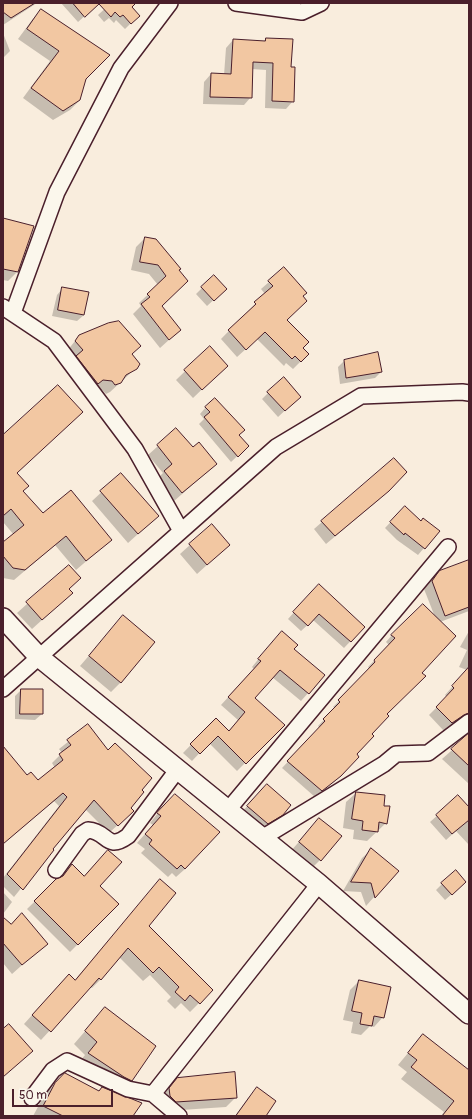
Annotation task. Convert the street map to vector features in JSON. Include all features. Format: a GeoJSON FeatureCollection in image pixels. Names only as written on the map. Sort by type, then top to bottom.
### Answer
{"type":"FeatureCollection","features":[{"type":"Feature","properties":{"kind":"street"},"geometry":{"type":"LineString","coordinates":[[170,3],[121,68],[57,192],[8,310],[54,341],[135,449],[181,531]]}},
{"type":"Feature","properties":{"kind":"street"},"geometry":{"type":"LineString","coordinates":[[236,3],[302,12],[321,3]]}},
{"type":"Feature","properties":{"kind":"street"},"geometry":{"type":"LineString","coordinates":[[3,689],[276,447],[361,396],[469,393]]}},
{"type":"Feature","properties":{"kind":"street"},"geometry":{"type":"LineString","coordinates":[[228,810],[448,547]]}},
{"type":"Feature","properties":{"kind":"street"},"geometry":{"type":"LineString","coordinates":[[3,618],[39,657],[318,884],[469,1014]]}},
{"type":"Feature","properties":{"kind":"street"},"geometry":{"type":"LineString","coordinates":[[262,838],[384,764],[396,754],[428,753],[469,722]]}},
{"type":"Feature","properties":{"kind":"street"},"geometry":{"type":"LineString","coordinates":[[56,870],[82,834],[88,830],[98,833],[113,843],[119,842],[128,836],[178,769]]}},
{"type":"Feature","properties":{"kind":"street"},"geometry":{"type":"LineString","coordinates":[[153,1094],[318,884]]}},
{"type":"Feature","properties":{"kind":"street"},"geometry":{"type":"LineString","coordinates":[[32,1098],[53,1070],[67,1061],[128,1089],[153,1094],[179,1116]]}},
{"type":"Feature","properties":{"kind":"building"},"geometry":{"type":"Polygon","coordinates":[[[3,3],[35,3],[11,18],[3,12],[3,3]]]}},
{"type":"Feature","properties":{"kind":"building"},"geometry":{"type":"Polygon","coordinates":[[[73,3],[136,3],[132,7],[140,16],[131,24],[123,15],[120,17],[115,12],[111,17],[99,4],[85,17],[73,3]]]}},
{"type":"Feature","properties":{"kind":"building"},"geometry":{"type":"Polygon","coordinates":[[[41,9],[110,55],[86,79],[80,100],[63,111],[31,88],[59,51],[27,29],[41,9]]]}},
{"type":"Feature","properties":{"kind":"building"},"geometry":{"type":"Polygon","coordinates":[[[266,38],[293,39],[291,67],[295,67],[294,102],[272,101],[273,63],[253,62],[252,98],[210,97],[211,73],[231,74],[233,39],[265,41],[266,38]]]}},
{"type":"Feature","properties":{"kind":"building"},"geometry":{"type":"Polygon","coordinates":[[[3,218],[34,226],[18,272],[3,269],[3,218]]]}},
{"type":"Feature","properties":{"kind":"building"},"geometry":{"type":"Polygon","coordinates":[[[145,237],[156,239],[181,269],[179,270],[188,281],[162,306],[181,330],[169,340],[141,304],[150,297],[147,294],[166,276],[158,265],[140,262],[145,237]]]}},
{"type":"Feature","properties":{"kind":"building"},"geometry":{"type":"Polygon","coordinates":[[[284,267],[307,293],[303,296],[307,301],[287,320],[309,342],[303,348],[309,354],[301,362],[295,356],[292,359],[265,332],[246,350],[228,330],[256,304],[254,302],[273,286],[268,281],[284,267]]]}},
{"type":"Feature","properties":{"kind":"building"},"geometry":{"type":"Polygon","coordinates":[[[214,275],[227,289],[214,301],[201,287],[214,275]]]}},
{"type":"Feature","properties":{"kind":"building"},"geometry":{"type":"Polygon","coordinates":[[[62,287],[89,292],[84,315],[58,310],[62,287]]]}},
{"type":"Feature","properties":{"kind":"building"},"geometry":{"type":"Polygon","coordinates":[[[119,321],[141,346],[132,354],[140,364],[137,369],[126,375],[121,383],[115,385],[112,381],[103,380],[98,384],[76,356],[83,350],[75,341],[79,335],[108,323],[119,321]]]}},
{"type":"Feature","properties":{"kind":"building"},"geometry":{"type":"Polygon","coordinates":[[[210,346],[228,366],[202,390],[184,370],[210,346]]]}},
{"type":"Feature","properties":{"kind":"building"},"geometry":{"type":"Polygon","coordinates":[[[378,352],[382,372],[346,378],[344,360],[378,352]]]}},
{"type":"Feature","properties":{"kind":"building"},"geometry":{"type":"Polygon","coordinates":[[[284,377],[301,397],[285,411],[267,392],[284,377]]]}},
{"type":"Feature","properties":{"kind":"building"},"geometry":{"type":"Polygon","coordinates":[[[58,385],[83,412],[17,473],[29,486],[23,491],[43,513],[71,490],[112,540],[86,561],[66,536],[25,570],[13,568],[3,556],[3,542],[24,525],[11,509],[3,516],[3,435],[58,385]]]}},
{"type":"Feature","properties":{"kind":"building"},"geometry":{"type":"Polygon","coordinates":[[[215,398],[245,430],[239,435],[249,446],[238,457],[204,417],[210,412],[205,407],[215,398]]]}},
{"type":"Feature","properties":{"kind":"building"},"geometry":{"type":"Polygon","coordinates":[[[176,428],[193,447],[199,442],[217,464],[182,493],[164,471],[172,464],[157,445],[176,428]]]}},
{"type":"Feature","properties":{"kind":"building"},"geometry":{"type":"Polygon","coordinates":[[[394,458],[407,472],[389,491],[335,536],[321,521],[394,458]]]}},
{"type":"Feature","properties":{"kind":"building"},"geometry":{"type":"Polygon","coordinates":[[[121,473],[159,516],[138,534],[100,491],[121,473]]]}},
{"type":"Feature","properties":{"kind":"building"},"geometry":{"type":"Polygon","coordinates":[[[405,506],[421,521],[423,518],[440,531],[425,549],[405,533],[404,535],[390,522],[405,506]]]}},
{"type":"Feature","properties":{"kind":"building"},"geometry":{"type":"Polygon","coordinates":[[[212,524],[230,545],[207,565],[189,544],[212,524]]]}},
{"type":"Feature","properties":{"kind":"building"},"geometry":{"type":"Polygon","coordinates":[[[469,560],[469,607],[445,616],[432,581],[439,571],[469,560]]]}},
{"type":"Feature","properties":{"kind":"building"},"geometry":{"type":"Polygon","coordinates":[[[69,565],[81,578],[69,589],[73,593],[42,620],[26,602],[69,565]]]}},
{"type":"Feature","properties":{"kind":"building"},"geometry":{"type":"Polygon","coordinates":[[[319,584],[365,627],[351,642],[319,614],[308,626],[293,612],[319,584]]]}},
{"type":"Feature","properties":{"kind":"building"},"geometry":{"type":"Polygon","coordinates":[[[423,604],[456,636],[422,673],[426,676],[387,714],[389,716],[372,734],[374,736],[357,754],[359,757],[341,776],[322,791],[287,761],[325,721],[323,719],[340,702],[338,700],[375,662],[374,660],[395,638],[391,635],[423,604]]]}},
{"type":"Feature","properties":{"kind":"building"},"geometry":{"type":"Polygon","coordinates":[[[123,615],[155,642],[121,683],[89,656],[123,615]]]}},
{"type":"Feature","properties":{"kind":"building"},"geometry":{"type":"Polygon","coordinates":[[[282,631],[298,645],[294,649],[325,675],[309,694],[280,670],[255,698],[285,725],[246,764],[218,736],[200,754],[190,744],[216,718],[229,731],[245,712],[228,697],[261,661],[258,659],[282,631]]]}},
{"type":"Feature","properties":{"kind":"building"},"geometry":{"type":"Polygon","coordinates":[[[469,667],[469,713],[452,723],[436,707],[454,688],[452,686],[469,667]]]}},
{"type":"Feature","properties":{"kind":"building"},"geometry":{"type":"Polygon","coordinates":[[[21,689],[43,689],[43,714],[20,714],[21,689]]]}},
{"type":"Feature","properties":{"kind":"building"},"geometry":{"type":"Polygon","coordinates":[[[88,724],[108,750],[115,743],[152,778],[142,790],[144,792],[131,808],[134,811],[118,826],[94,800],[53,849],[54,850],[23,890],[7,874],[67,797],[63,793],[3,844],[3,746],[27,775],[31,772],[38,780],[63,760],[59,754],[71,745],[67,740],[88,724]]]}},
{"type":"Feature","properties":{"kind":"building"},"geometry":{"type":"Polygon","coordinates":[[[469,733],[469,766],[451,749],[469,733]]]}},
{"type":"Feature","properties":{"kind":"building"},"geometry":{"type":"Polygon","coordinates":[[[267,784],[291,805],[283,815],[268,824],[247,806],[267,784]]]}},
{"type":"Feature","properties":{"kind":"building"},"geometry":{"type":"Polygon","coordinates":[[[356,792],[385,795],[384,806],[390,806],[387,824],[379,822],[378,832],[362,830],[363,821],[352,819],[356,792]]]}},
{"type":"Feature","properties":{"kind":"building"},"geometry":{"type":"Polygon","coordinates":[[[175,794],[220,832],[185,869],[181,865],[177,869],[149,844],[152,840],[145,834],[161,816],[157,813],[175,794]]]}},
{"type":"Feature","properties":{"kind":"building"},"geometry":{"type":"Polygon","coordinates":[[[458,795],[469,807],[469,820],[452,834],[436,815],[458,795]]]}},
{"type":"Feature","properties":{"kind":"building"},"geometry":{"type":"Polygon","coordinates":[[[319,818],[342,836],[321,861],[299,842],[319,818]]]}},
{"type":"Feature","properties":{"kind":"building"},"geometry":{"type":"Polygon","coordinates":[[[371,848],[399,871],[375,898],[371,883],[351,882],[371,848]]]}},
{"type":"Feature","properties":{"kind":"building"},"geometry":{"type":"Polygon","coordinates":[[[108,850],[122,862],[100,886],[119,904],[78,945],[34,901],[56,879],[63,876],[72,864],[84,876],[108,850]]]}},
{"type":"Feature","properties":{"kind":"building"},"geometry":{"type":"Polygon","coordinates":[[[456,870],[466,882],[452,895],[441,883],[456,870]]]}},
{"type":"Feature","properties":{"kind":"building"},"geometry":{"type":"Polygon","coordinates":[[[160,879],[176,893],[149,926],[213,990],[200,1004],[190,995],[185,1001],[175,992],[179,987],[159,967],[153,973],[128,948],[101,980],[99,978],[51,1032],[32,1015],[69,974],[75,980],[160,879]]]}},
{"type":"Feature","properties":{"kind":"building"},"geometry":{"type":"Polygon","coordinates":[[[22,913],[48,944],[22,965],[3,943],[3,917],[11,924],[22,913]]]}},
{"type":"Feature","properties":{"kind":"building"},"geometry":{"type":"Polygon","coordinates":[[[359,980],[391,987],[384,1018],[374,1016],[372,1026],[360,1024],[362,1013],[352,1011],[359,980]]]}},
{"type":"Feature","properties":{"kind":"building"},"geometry":{"type":"Polygon","coordinates":[[[105,1007],[156,1046],[132,1081],[88,1053],[97,1042],[85,1031],[105,1007]]]}},
{"type":"Feature","properties":{"kind":"building"},"geometry":{"type":"Polygon","coordinates":[[[9,1024],[33,1051],[3,1077],[3,1029],[9,1024]]]}},
{"type":"Feature","properties":{"kind":"building"},"geometry":{"type":"Polygon","coordinates":[[[423,1034],[469,1070],[469,1116],[442,1116],[454,1101],[411,1067],[417,1060],[408,1053],[423,1034]]]}},
{"type":"Feature","properties":{"kind":"building"},"geometry":{"type":"Polygon","coordinates":[[[235,1072],[237,1098],[176,1102],[170,1096],[169,1088],[177,1078],[235,1072]]]}},
{"type":"Feature","properties":{"kind":"building"},"geometry":{"type":"Polygon","coordinates":[[[65,1073],[99,1091],[102,1087],[142,1103],[133,1116],[63,1116],[43,1106],[55,1083],[65,1073]]]}},
{"type":"Feature","properties":{"kind":"building"},"geometry":{"type":"Polygon","coordinates":[[[257,1087],[276,1101],[266,1116],[236,1116],[257,1087]]]}}]}
